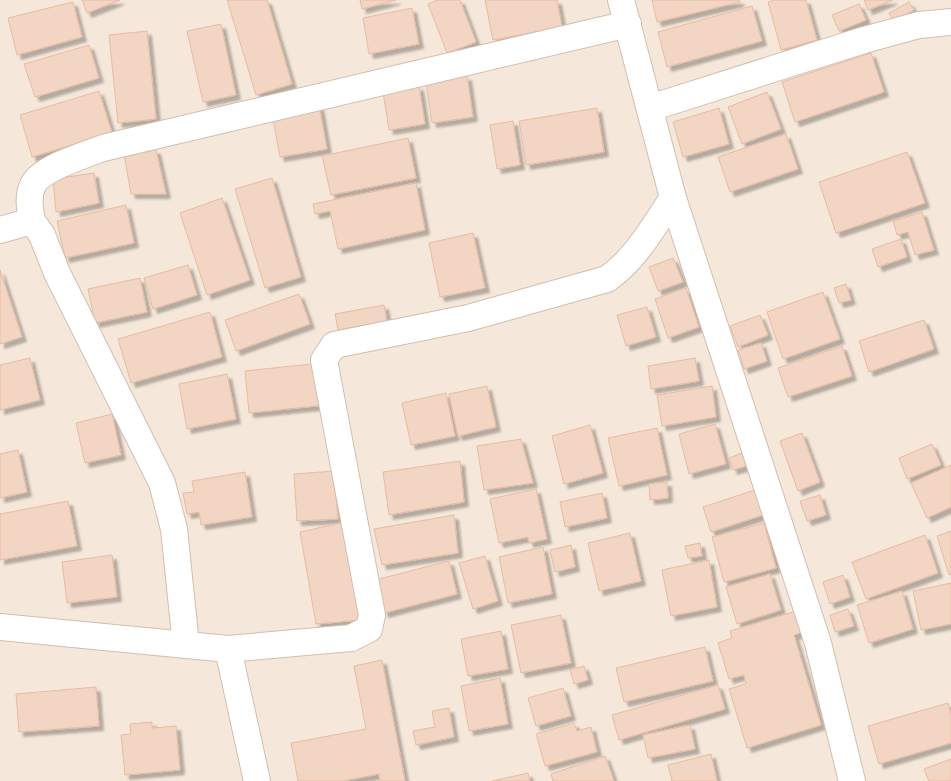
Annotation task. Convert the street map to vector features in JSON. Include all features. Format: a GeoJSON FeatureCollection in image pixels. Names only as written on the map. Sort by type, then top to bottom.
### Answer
{"type":"FeatureCollection","features":[{"type":"Feature","properties":{"kind":"street"},"geometry":{"type":"LineString","coordinates":[[186,645],[174,529],[162,483],[58,273],[42,235],[32,221],[29,203],[34,183],[48,170],[103,148],[625,12],[673,198],[818,643],[852,781]]}},
{"type":"Feature","properties":{"kind":"street"},"geometry":{"type":"LineString","coordinates":[[650,108],[864,40],[919,25],[951,22]]}},
{"type":"Feature","properties":{"kind":"street"},"geometry":{"type":"LineString","coordinates":[[0,627],[228,648],[352,638],[369,630],[372,614],[324,360],[334,345],[468,318],[607,279],[634,256],[673,198]]}},
{"type":"Feature","properties":{"kind":"street"},"geometry":{"type":"LineString","coordinates":[[0,230],[32,221]]}},
{"type":"Feature","properties":{"kind":"street"},"geometry":{"type":"LineString","coordinates":[[228,648],[257,781]]}},
{"type":"Feature","properties":{"kind":"shaded area"},"geometry":{"type":"Polygon","coordinates":[[[0,0],[951,0],[951,781],[0,781],[0,0]]]}},
{"type":"Feature","properties":{"kind":"building"},"geometry":{"type":"Polygon","coordinates":[[[82,0],[120,0],[87,13],[82,0]]]}},
{"type":"Feature","properties":{"kind":"building"},"geometry":{"type":"Polygon","coordinates":[[[227,0],[267,0],[292,84],[256,95],[227,0]]]}},
{"type":"Feature","properties":{"kind":"building"},"geometry":{"type":"Polygon","coordinates":[[[360,0],[396,0],[362,9],[360,0]]]}},
{"type":"Feature","properties":{"kind":"building"},"geometry":{"type":"Polygon","coordinates":[[[438,0],[460,0],[476,42],[447,53],[428,4],[438,0]]]}},
{"type":"Feature","properties":{"kind":"building"},"geometry":{"type":"Polygon","coordinates":[[[485,0],[557,0],[562,27],[493,40],[485,0]]]}},
{"type":"Feature","properties":{"kind":"building"},"geometry":{"type":"Polygon","coordinates":[[[652,0],[739,0],[740,2],[657,22],[652,0]]]}},
{"type":"Feature","properties":{"kind":"building"},"geometry":{"type":"Polygon","coordinates":[[[775,0],[806,0],[817,40],[781,50],[768,2],[775,0]]]}},
{"type":"Feature","properties":{"kind":"building"},"geometry":{"type":"Polygon","coordinates":[[[864,0],[893,0],[868,10],[864,0]]]}},
{"type":"Feature","properties":{"kind":"building"},"geometry":{"type":"Polygon","coordinates":[[[73,2],[82,37],[17,55],[8,18],[73,2]]]}},
{"type":"Feature","properties":{"kind":"building"},"geometry":{"type":"Polygon","coordinates":[[[909,2],[914,10],[894,21],[889,13],[909,2]]]}},
{"type":"Feature","properties":{"kind":"building"},"geometry":{"type":"Polygon","coordinates":[[[859,4],[866,20],[839,31],[832,15],[859,4]]]}},
{"type":"Feature","properties":{"kind":"building"},"geometry":{"type":"Polygon","coordinates":[[[752,6],[762,41],[667,67],[658,32],[752,6]]]}},
{"type":"Feature","properties":{"kind":"building"},"geometry":{"type":"Polygon","coordinates":[[[412,8],[419,44],[369,54],[363,18],[412,8]]]}},
{"type":"Feature","properties":{"kind":"building"},"geometry":{"type":"Polygon","coordinates":[[[221,24],[236,95],[203,102],[187,31],[221,24]]]}},
{"type":"Feature","properties":{"kind":"building"},"geometry":{"type":"Polygon","coordinates":[[[147,31],[156,119],[118,123],[109,35],[147,31]]]}},
{"type":"Feature","properties":{"kind":"building"},"geometry":{"type":"Polygon","coordinates":[[[89,45],[99,78],[35,97],[24,64],[89,45]]]}},
{"type":"Feature","properties":{"kind":"building"},"geometry":{"type":"Polygon","coordinates":[[[871,53],[884,92],[795,122],[782,82],[871,53]]]}},
{"type":"Feature","properties":{"kind":"building"},"geometry":{"type":"Polygon","coordinates":[[[467,76],[473,117],[432,123],[426,82],[467,76]]]}},
{"type":"Feature","properties":{"kind":"building"},"geometry":{"type":"Polygon","coordinates":[[[419,86],[425,124],[389,130],[383,92],[419,86]]]}},
{"type":"Feature","properties":{"kind":"building"},"geometry":{"type":"Polygon","coordinates":[[[99,91],[112,133],[32,157],[20,115],[99,91]]]}},
{"type":"Feature","properties":{"kind":"building"},"geometry":{"type":"Polygon","coordinates":[[[767,92],[781,129],[742,144],[728,107],[767,92]]]}},
{"type":"Feature","properties":{"kind":"building"},"geometry":{"type":"Polygon","coordinates":[[[319,105],[327,149],[280,157],[272,114],[319,105]]]}},
{"type":"Feature","properties":{"kind":"building"},"geometry":{"type":"Polygon","coordinates":[[[597,108],[604,152],[526,165],[519,121],[597,108]]]}},
{"type":"Feature","properties":{"kind":"building"},"geometry":{"type":"Polygon","coordinates":[[[719,108],[729,144],[683,157],[673,122],[719,108]]]}},
{"type":"Feature","properties":{"kind":"building"},"geometry":{"type":"Polygon","coordinates":[[[513,121],[520,165],[497,169],[490,125],[513,121]]]}},
{"type":"Feature","properties":{"kind":"building"},"geometry":{"type":"Polygon","coordinates":[[[786,134],[798,169],[730,192],[718,157],[786,134]]]}},
{"type":"Feature","properties":{"kind":"building"},"geometry":{"type":"Polygon","coordinates":[[[408,138],[416,178],[331,195],[322,156],[408,138]]]}},
{"type":"Feature","properties":{"kind":"building"},"geometry":{"type":"Polygon","coordinates":[[[123,148],[156,150],[166,194],[131,194],[123,148]]]}},
{"type":"Feature","properties":{"kind":"building"},"geometry":{"type":"Polygon","coordinates":[[[907,152],[925,203],[836,233],[819,182],[907,152]]]}},
{"type":"Feature","properties":{"kind":"building"},"geometry":{"type":"Polygon","coordinates":[[[94,173],[99,203],[56,212],[53,179],[94,173]]]}},
{"type":"Feature","properties":{"kind":"building"},"geometry":{"type":"Polygon","coordinates":[[[272,178],[301,277],[265,288],[235,189],[272,178]]]}},
{"type":"Feature","properties":{"kind":"building"},"geometry":{"type":"Polygon","coordinates":[[[416,183],[425,230],[338,249],[330,211],[315,214],[313,204],[416,183]]]}},
{"type":"Feature","properties":{"kind":"building"},"geometry":{"type":"Polygon","coordinates":[[[222,198],[250,280],[207,295],[180,213],[222,198]]]}},
{"type":"Feature","properties":{"kind":"building"},"geometry":{"type":"Polygon","coordinates":[[[126,205],[134,243],[65,258],[57,221],[126,205]]]}},
{"type":"Feature","properties":{"kind":"building"},"geometry":{"type":"Polygon","coordinates":[[[922,212],[934,250],[915,255],[908,232],[897,235],[893,221],[922,212]]]}},
{"type":"Feature","properties":{"kind":"building"},"geometry":{"type":"Polygon","coordinates":[[[473,233],[485,288],[440,297],[429,243],[473,233]]]}},
{"type":"Feature","properties":{"kind":"building"},"geometry":{"type":"Polygon","coordinates":[[[901,239],[907,257],[878,267],[872,249],[901,239]]]}},
{"type":"Feature","properties":{"kind":"building"},"geometry":{"type":"Polygon","coordinates":[[[673,258],[683,282],[658,291],[649,267],[673,258]]]}},
{"type":"Feature","properties":{"kind":"building"},"geometry":{"type":"Polygon","coordinates":[[[188,265],[197,295],[153,309],[144,278],[188,265]]]}},
{"type":"Feature","properties":{"kind":"building"},"geometry":{"type":"Polygon","coordinates":[[[0,270],[22,337],[0,344],[0,270]]]}},
{"type":"Feature","properties":{"kind":"building"},"geometry":{"type":"Polygon","coordinates":[[[140,278],[147,312],[95,323],[88,289],[140,278]]]}},
{"type":"Feature","properties":{"kind":"building"},"geometry":{"type":"Polygon","coordinates":[[[846,284],[851,300],[839,303],[834,288],[846,284]]]}},
{"type":"Feature","properties":{"kind":"building"},"geometry":{"type":"Polygon","coordinates":[[[686,288],[699,327],[668,338],[655,299],[686,288]]]}},
{"type":"Feature","properties":{"kind":"building"},"geometry":{"type":"Polygon","coordinates":[[[823,292],[840,339],[783,359],[767,312],[823,292]]]}},
{"type":"Feature","properties":{"kind":"building"},"geometry":{"type":"Polygon","coordinates":[[[299,294],[310,324],[236,351],[225,320],[299,294]]]}},
{"type":"Feature","properties":{"kind":"building"},"geometry":{"type":"Polygon","coordinates":[[[384,305],[387,321],[338,330],[335,314],[384,305]]]}},
{"type":"Feature","properties":{"kind":"building"},"geometry":{"type":"Polygon","coordinates":[[[647,307],[656,337],[626,346],[617,315],[647,307]]]}},
{"type":"Feature","properties":{"kind":"building"},"geometry":{"type":"Polygon","coordinates":[[[210,312],[222,357],[131,383],[118,339],[210,312]]]}},
{"type":"Feature","properties":{"kind":"building"},"geometry":{"type":"Polygon","coordinates":[[[760,315],[768,335],[738,347],[730,326],[760,315]]]}},
{"type":"Feature","properties":{"kind":"building"},"geometry":{"type":"Polygon","coordinates":[[[924,320],[934,349],[869,372],[859,341],[924,320]]]}},
{"type":"Feature","properties":{"kind":"building"},"geometry":{"type":"Polygon","coordinates":[[[761,343],[767,361],[744,369],[738,350],[761,343]]]}},
{"type":"Feature","properties":{"kind":"building"},"geometry":{"type":"Polygon","coordinates":[[[842,346],[852,376],[788,397],[778,368],[842,346]]]}},
{"type":"Feature","properties":{"kind":"building"},"geometry":{"type":"Polygon","coordinates":[[[30,358],[40,400],[0,410],[0,365],[30,358]]]}},
{"type":"Feature","properties":{"kind":"building"},"geometry":{"type":"Polygon","coordinates":[[[695,358],[699,381],[651,389],[648,366],[695,358]]]}},
{"type":"Feature","properties":{"kind":"building"},"geometry":{"type":"Polygon","coordinates":[[[321,363],[325,405],[249,413],[245,371],[321,363]]]}},
{"type":"Feature","properties":{"kind":"building"},"geometry":{"type":"Polygon","coordinates":[[[227,374],[236,419],[187,429],[179,384],[227,374]]]}},
{"type":"Feature","properties":{"kind":"building"},"geometry":{"type":"Polygon","coordinates":[[[487,386],[496,427],[458,436],[449,394],[487,386]]]}},
{"type":"Feature","properties":{"kind":"building"},"geometry":{"type":"Polygon","coordinates":[[[712,386],[716,417],[662,426],[657,395],[712,386]]]}},
{"type":"Feature","properties":{"kind":"building"},"geometry":{"type":"Polygon","coordinates":[[[446,393],[455,436],[411,445],[402,403],[446,393]]]}},
{"type":"Feature","properties":{"kind":"building"},"geometry":{"type":"Polygon","coordinates":[[[112,414],[121,455],[85,463],[76,423],[112,414]]]}},
{"type":"Feature","properties":{"kind":"building"},"geometry":{"type":"Polygon","coordinates":[[[715,424],[726,464],[689,474],[679,434],[715,424]]]}},
{"type":"Feature","properties":{"kind":"building"},"geometry":{"type":"Polygon","coordinates":[[[590,425],[603,473],[564,484],[552,436],[590,425]]]}},
{"type":"Feature","properties":{"kind":"building"},"geometry":{"type":"Polygon","coordinates":[[[657,428],[667,475],[619,486],[608,438],[657,428]]]}},
{"type":"Feature","properties":{"kind":"building"},"geometry":{"type":"Polygon","coordinates":[[[802,433],[820,482],[798,491],[780,441],[802,433]]]}},
{"type":"Feature","properties":{"kind":"building"},"geometry":{"type":"Polygon","coordinates":[[[521,439],[533,483],[484,490],[477,446],[521,439]]]}},
{"type":"Feature","properties":{"kind":"building"},"geometry":{"type":"Polygon","coordinates":[[[932,444],[941,465],[907,479],[899,458],[932,444]]]}},
{"type":"Feature","properties":{"kind":"building"},"geometry":{"type":"Polygon","coordinates":[[[18,450],[27,492],[0,498],[0,454],[18,450]]]}},
{"type":"Feature","properties":{"kind":"building"},"geometry":{"type":"Polygon","coordinates":[[[742,453],[746,466],[733,470],[729,458],[742,453]]]}},
{"type":"Feature","properties":{"kind":"building"},"geometry":{"type":"Polygon","coordinates":[[[460,461],[464,502],[389,515],[383,472],[460,461]]]}},
{"type":"Feature","properties":{"kind":"building"},"geometry":{"type":"Polygon","coordinates":[[[951,465],[951,507],[927,518],[911,483],[951,465]]]}},
{"type":"Feature","properties":{"kind":"building"},"geometry":{"type":"Polygon","coordinates":[[[334,471],[338,519],[297,521],[294,474],[334,471]]]}},
{"type":"Feature","properties":{"kind":"building"},"geometry":{"type":"Polygon","coordinates":[[[245,472],[252,517],[201,525],[199,512],[187,514],[183,493],[194,492],[192,481],[245,472]]]}},
{"type":"Feature","properties":{"kind":"building"},"geometry":{"type":"Polygon","coordinates":[[[667,482],[668,498],[650,500],[649,484],[667,482]]]}},
{"type":"Feature","properties":{"kind":"building"},"geometry":{"type":"Polygon","coordinates":[[[536,489],[547,539],[529,543],[528,537],[499,543],[490,499],[536,489]]]}},
{"type":"Feature","properties":{"kind":"building"},"geometry":{"type":"Polygon","coordinates":[[[758,489],[766,514],[711,532],[703,507],[758,489]]]}},
{"type":"Feature","properties":{"kind":"building"},"geometry":{"type":"Polygon","coordinates":[[[602,493],[607,518],[565,527],[560,502],[602,493]]]}},
{"type":"Feature","properties":{"kind":"building"},"geometry":{"type":"Polygon","coordinates":[[[820,495],[826,515],[807,521],[800,501],[820,495]]]}},
{"type":"Feature","properties":{"kind":"building"},"geometry":{"type":"Polygon","coordinates":[[[68,501],[77,546],[0,560],[0,514],[68,501]]]}},
{"type":"Feature","properties":{"kind":"building"},"geometry":{"type":"Polygon","coordinates":[[[454,515],[458,553],[382,565],[374,529],[454,515]]]}},
{"type":"Feature","properties":{"kind":"building"},"geometry":{"type":"Polygon","coordinates":[[[345,522],[360,620],[316,624],[300,532],[345,522]]]}},
{"type":"Feature","properties":{"kind":"building"},"geometry":{"type":"Polygon","coordinates":[[[764,523],[776,568],[724,582],[712,537],[764,523]]]}},
{"type":"Feature","properties":{"kind":"building"},"geometry":{"type":"Polygon","coordinates":[[[951,531],[951,574],[949,575],[937,536],[951,531]]]}},
{"type":"Feature","properties":{"kind":"building"},"geometry":{"type":"Polygon","coordinates":[[[630,533],[641,581],[599,591],[588,543],[630,533]]]}},
{"type":"Feature","properties":{"kind":"building"},"geometry":{"type":"Polygon","coordinates":[[[925,535],[938,573],[866,599],[852,562],[925,535]]]}},
{"type":"Feature","properties":{"kind":"building"},"geometry":{"type":"Polygon","coordinates":[[[700,543],[702,556],[688,558],[685,546],[700,543]]]}},
{"type":"Feature","properties":{"kind":"building"},"geometry":{"type":"Polygon","coordinates":[[[571,545],[575,567],[555,572],[550,550],[571,545]]]}},
{"type":"Feature","properties":{"kind":"building"},"geometry":{"type":"Polygon","coordinates":[[[543,547],[552,594],[508,603],[499,557],[543,547]]]}},
{"type":"Feature","properties":{"kind":"building"},"geometry":{"type":"Polygon","coordinates":[[[112,555],[117,597],[67,603],[62,562],[112,555]]]}},
{"type":"Feature","properties":{"kind":"building"},"geometry":{"type":"Polygon","coordinates":[[[485,556],[498,601],[473,609],[459,563],[485,556]]]}},
{"type":"Feature","properties":{"kind":"building"},"geometry":{"type":"Polygon","coordinates":[[[709,560],[717,607],[671,616],[662,570],[709,560]]]}},
{"type":"Feature","properties":{"kind":"building"},"geometry":{"type":"Polygon","coordinates":[[[449,561],[457,594],[384,613],[375,580],[449,561]]]}},
{"type":"Feature","properties":{"kind":"building"},"geometry":{"type":"Polygon","coordinates":[[[770,574],[781,610],[737,624],[726,587],[770,574]]]}},
{"type":"Feature","properties":{"kind":"building"},"geometry":{"type":"Polygon","coordinates":[[[843,575],[850,597],[830,604],[823,582],[843,575]]]}},
{"type":"Feature","properties":{"kind":"building"},"geometry":{"type":"Polygon","coordinates":[[[951,583],[951,624],[921,630],[913,591],[951,583]]]}},
{"type":"Feature","properties":{"kind":"building"},"geometry":{"type":"Polygon","coordinates":[[[902,591],[913,629],[869,643],[857,605],[902,591]]]}},
{"type":"Feature","properties":{"kind":"building"},"geometry":{"type":"Polygon","coordinates":[[[848,609],[854,626],[835,632],[830,615],[848,609]]]}},
{"type":"Feature","properties":{"kind":"building"},"geometry":{"type":"Polygon","coordinates":[[[796,611],[802,632],[794,635],[821,725],[747,748],[729,689],[746,684],[744,675],[729,679],[718,643],[732,638],[730,631],[796,611]]]}},
{"type":"Feature","properties":{"kind":"building"},"geometry":{"type":"Polygon","coordinates":[[[561,615],[571,663],[521,673],[511,625],[561,615]]]}},
{"type":"Feature","properties":{"kind":"building"},"geometry":{"type":"Polygon","coordinates":[[[501,631],[508,669],[468,676],[461,639],[501,631]]]}},
{"type":"Feature","properties":{"kind":"building"},"geometry":{"type":"Polygon","coordinates":[[[705,647],[713,681],[624,702],[616,668],[705,647]]]}},
{"type":"Feature","properties":{"kind":"building"},"geometry":{"type":"Polygon","coordinates":[[[382,660],[405,781],[380,781],[379,774],[343,781],[298,781],[291,743],[366,729],[354,666],[382,660]]]}},
{"type":"Feature","properties":{"kind":"building"},"geometry":{"type":"Polygon","coordinates":[[[584,666],[588,680],[574,684],[570,670],[584,666]]]}},
{"type":"Feature","properties":{"kind":"building"},"geometry":{"type":"Polygon","coordinates":[[[500,678],[508,724],[469,731],[461,686],[500,678]]]}},
{"type":"Feature","properties":{"kind":"building"},"geometry":{"type":"Polygon","coordinates":[[[718,685],[725,709],[619,740],[612,715],[718,685]]]}},
{"type":"Feature","properties":{"kind":"building"},"geometry":{"type":"Polygon","coordinates":[[[96,687],[99,726],[19,732],[16,694],[96,687]]]}},
{"type":"Feature","properties":{"kind":"building"},"geometry":{"type":"Polygon","coordinates":[[[563,688],[571,716],[536,726],[528,698],[563,688]]]}},
{"type":"Feature","properties":{"kind":"building"},"geometry":{"type":"Polygon","coordinates":[[[948,703],[951,714],[951,743],[879,764],[868,726],[948,703]]]}},
{"type":"Feature","properties":{"kind":"building"},"geometry":{"type":"Polygon","coordinates":[[[449,708],[454,737],[416,745],[413,731],[435,727],[432,711],[449,708]]]}},
{"type":"Feature","properties":{"kind":"building"},"geometry":{"type":"Polygon","coordinates":[[[152,722],[152,728],[176,726],[180,770],[125,775],[121,735],[131,734],[130,724],[152,722]]]}},
{"type":"Feature","properties":{"kind":"building"},"geometry":{"type":"Polygon","coordinates":[[[574,723],[577,731],[591,727],[597,752],[545,766],[536,734],[574,723]]]}},
{"type":"Feature","properties":{"kind":"building"},"geometry":{"type":"Polygon","coordinates":[[[690,725],[695,749],[648,758],[643,735],[690,725]]]}},
{"type":"Feature","properties":{"kind":"building"},"geometry":{"type":"Polygon","coordinates":[[[711,754],[717,781],[672,781],[668,765],[711,754]]]}},
{"type":"Feature","properties":{"kind":"building"},"geometry":{"type":"Polygon","coordinates":[[[605,756],[614,781],[553,781],[551,774],[605,756]]]}},
{"type":"Feature","properties":{"kind":"building"},"geometry":{"type":"Polygon","coordinates":[[[951,759],[951,781],[929,781],[924,769],[951,759]]]}},
{"type":"Feature","properties":{"kind":"building"},"geometry":{"type":"Polygon","coordinates":[[[528,773],[530,781],[492,781],[528,773]]]}}]}
